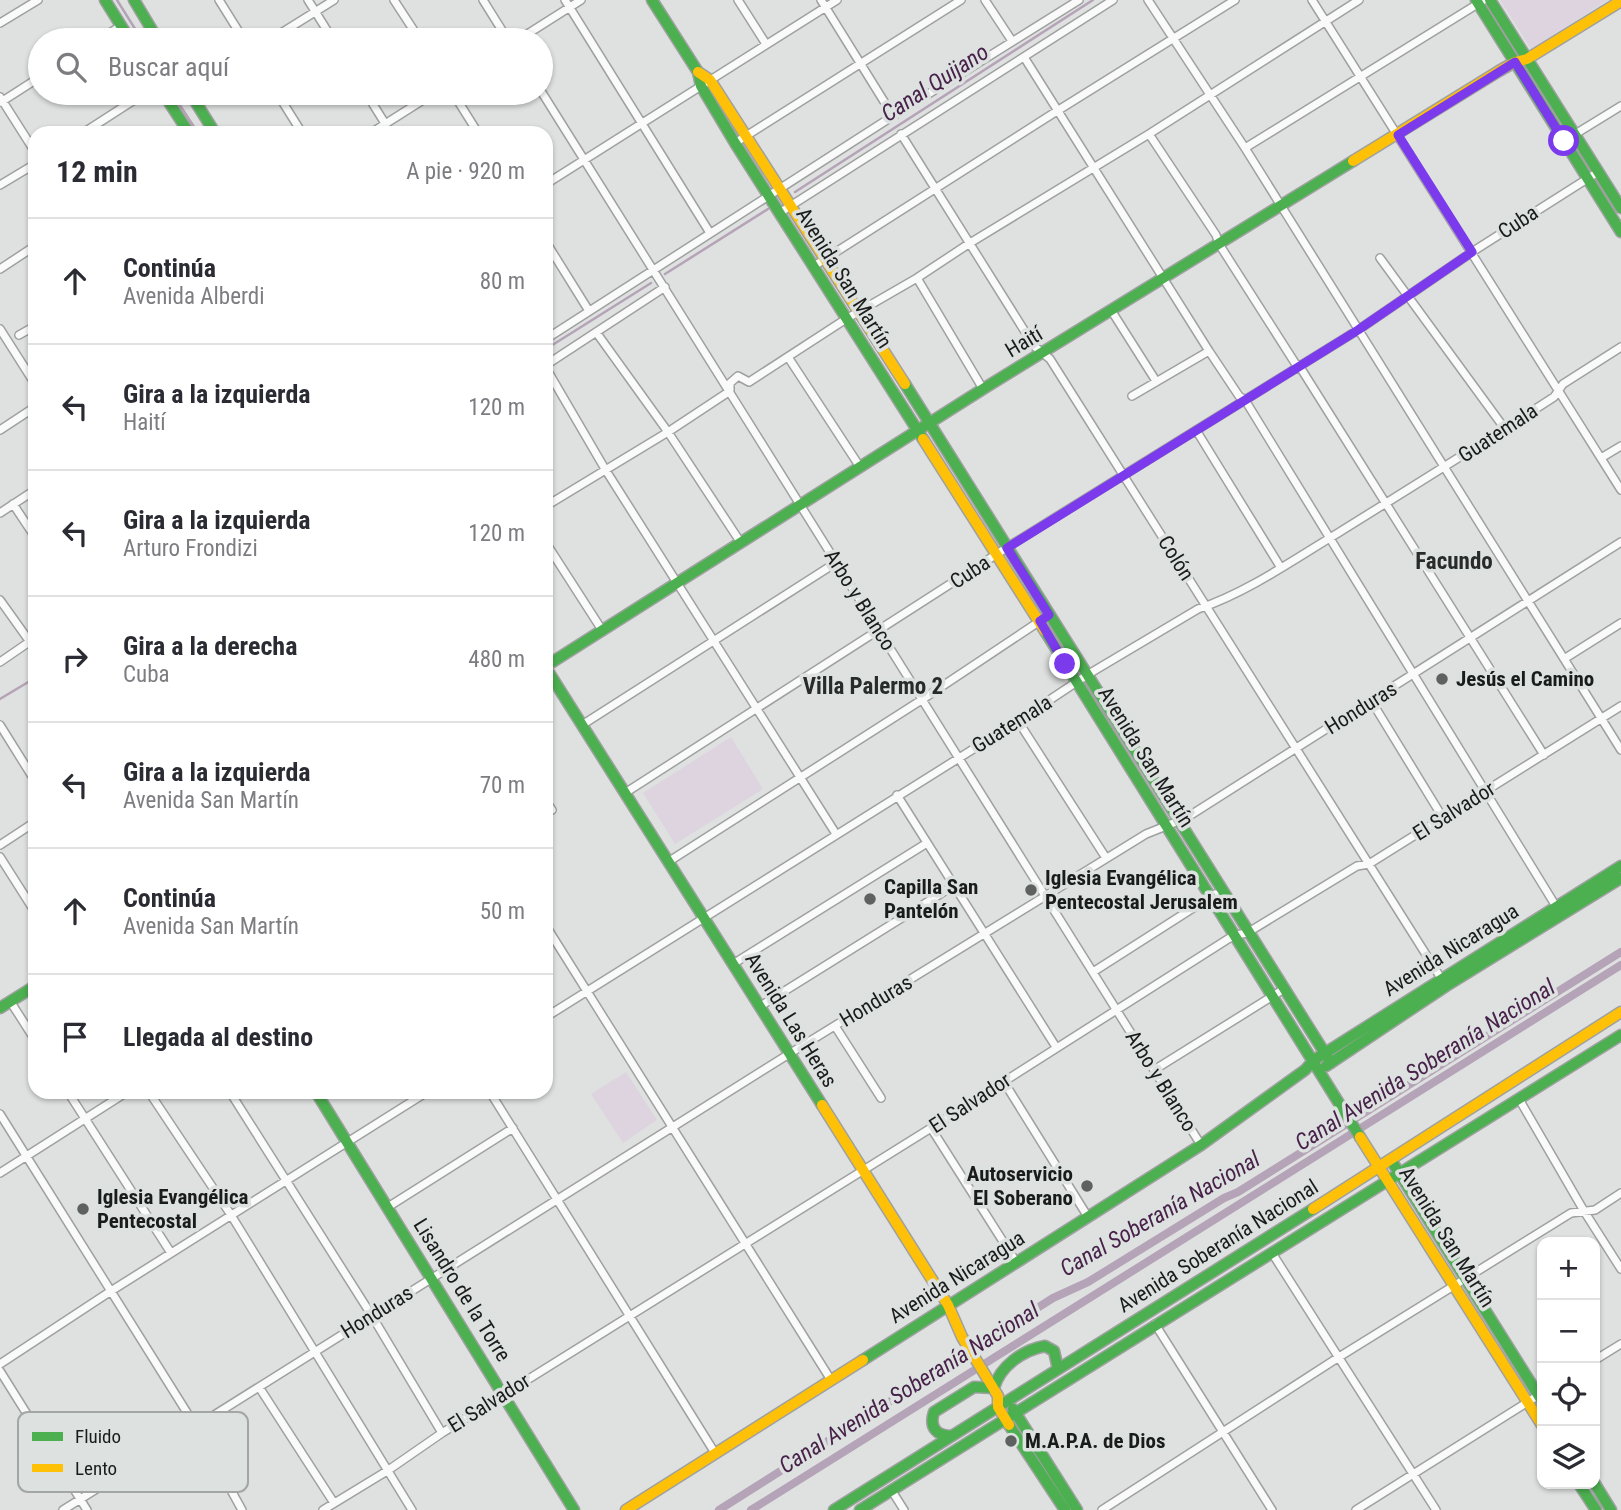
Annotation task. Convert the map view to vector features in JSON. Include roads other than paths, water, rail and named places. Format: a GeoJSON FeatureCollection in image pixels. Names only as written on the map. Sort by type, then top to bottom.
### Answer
{"type":"FeatureCollection","features":[{"type":"Feature","properties":{"kind":"main road"},"geometry":{"type":"LineString","coordinates":[[105,0],[121,26]]}},
{"type":"Feature","properties":{"kind":"main road"},"geometry":{"type":"LineString","coordinates":[[134,0],[151,28]]}},
{"type":"Feature","properties":{"kind":"main road","name":"Avenida San Martín"},"geometry":{"type":"LineString","coordinates":[[652,0],[705,83],[746,136],[1007,548],[1077,683],[1362,1140],[1537,1390]]}},
{"type":"Feature","properties":{"kind":"main road"},"geometry":{"type":"LineString","coordinates":[[1490,0],[1621,210]]}},
{"type":"Feature","properties":{"kind":"main road"},"geometry":{"type":"LineString","coordinates":[[1479,1],[1621,232]]}},
{"type":"Feature","properties":{"kind":"main road","name":"Haití"},"geometry":{"type":"LineString","coordinates":[[553,662],[983,389],[1515,62],[1527,59],[1621,1]]}},
{"type":"Feature","properties":{"kind":"main road","name":"Avenida San Martín"},"geometry":{"type":"LineString","coordinates":[[705,83],[735,143],[781,212],[917,432],[997,555],[1087,675],[1331,1063]]}},
{"type":"Feature","properties":{"kind":"main road"},"geometry":{"type":"LineString","coordinates":[[171,105],[184,126]]}},
{"type":"Feature","properties":{"kind":"main road"},"geometry":{"type":"LineString","coordinates":[[198,105],[211,126]]}},
{"type":"Feature","properties":{"kind":"main road","name":"Avenida Las Heras"},"geometry":{"type":"LineString","coordinates":[[553,678],[948,1305],[962,1337],[1000,1398],[1005,1419],[1065,1510]]}},
{"type":"Feature","properties":{"kind":"main road","name":"Avenida Nicaragua"},"geometry":{"type":"LineString","coordinates":[[626,1510],[1201,1145],[1305,1070],[1314,1060],[1444,983],[1559,910],[1621,866]]}},
{"type":"Feature","properties":{"kind":"main road","name":"Avenida Nicaragua"},"geometry":{"type":"LineString","coordinates":[[1559,910],[1621,878]]}},
{"type":"Feature","properties":{"kind":"main road","name":"Avenida Nicaragua"},"geometry":{"type":"LineString","coordinates":[[1320,1070],[1444,983]]}},
{"type":"Feature","properties":{"kind":"main road"},"geometry":{"type":"LineString","coordinates":[[0,1008],[28,990]]}},
{"type":"Feature","properties":{"kind":"main road","name":"Avenida Soberanía Nacional"},"geometry":{"type":"LineString","coordinates":[[834,1510],[952,1436],[1000,1398],[1058,1369],[1621,1012]]}},
{"type":"Feature","properties":{"kind":"main road","name":"Avenida Soberanía Nacional"},"geometry":{"type":"LineString","coordinates":[[860,1510],[1621,1035]]}},
{"type":"Feature","properties":{"kind":"main road"},"geometry":{"type":"LineString","coordinates":[[1305,1070],[1320,1070]]}},
{"type":"Feature","properties":{"kind":"main road","name":"Lisandro de la Torre"},"geometry":{"type":"LineString","coordinates":[[320,1099],[574,1510]]}},
{"type":"Feature","properties":{"kind":"main road","name":"Avenida San Martín"},"geometry":{"type":"LineString","coordinates":[[1391,1160],[1537,1418]]}},
{"type":"Feature","properties":{"kind":"main road"},"geometry":{"type":"LineString","coordinates":[[1167,1316],[1226,1264]]}},
{"type":"Feature","properties":{"kind":"main road"},"geometry":{"type":"LineString","coordinates":[[952,1436],[938,1435],[934,1431],[931,1419],[934,1412],[974,1387],[1000,1398],[998,1375],[1041,1345],[1055,1351],[1058,1369]]}},
{"type":"Feature","properties":{"kind":"main road","name":"Avenida Las Heras"},"geometry":{"type":"LineString","coordinates":[[1000,1398],[1016,1412],[1077,1510]]}},
{"type":"Feature","properties":{"kind":"main road"},"geometry":{"type":"LineString","coordinates":[[1582,1489],[1596,1510]]}},
{"type":"Feature","properties":{"kind":"main road"},"geometry":{"type":"LineString","coordinates":[[1599,1489],[1615,1509]]}},
{"type":"Feature","properties":{"kind":"main road"},"geometry":{"type":"LineString","coordinates":[[854,1510],[871,1503]]}},
{"type":"Feature","properties":{"kind":"street"},"geometry":{"type":"LineString","coordinates":[[0,23],[38,0]]}},
{"type":"Feature","properties":{"kind":"street"},"geometry":{"type":"LineString","coordinates":[[219,0],[236,28]]}},
{"type":"Feature","properties":{"kind":"street"},"geometry":{"type":"LineString","coordinates":[[308,0],[326,28]]}},
{"type":"Feature","properties":{"kind":"street"},"geometry":{"type":"LineString","coordinates":[[290,28],[334,0]]}},
{"type":"Feature","properties":{"kind":"street"},"geometry":{"type":"LineString","coordinates":[[394,0],[412,28]]}},
{"type":"Feature","properties":{"kind":"street"},"geometry":{"type":"LineString","coordinates":[[483,0],[500,28]]}},
{"type":"Feature","properties":{"kind":"street"},"geometry":{"type":"LineString","coordinates":[[534,28],[567,4],[581,0]]}},
{"type":"Feature","properties":{"kind":"street"},"geometry":{"type":"LineString","coordinates":[[738,0],[766,44]]}},
{"type":"Feature","properties":{"kind":"street"},"geometry":{"type":"LineString","coordinates":[[553,179],[766,44],[823,4],[836,0]]}},
{"type":"Feature","properties":{"kind":"street"},"geometry":{"type":"LineString","coordinates":[[735,143],[961,0]]}},
{"type":"Feature","properties":{"kind":"street"},"geometry":{"type":"LineString","coordinates":[[985,0],[1012,41]]}},
{"type":"Feature","properties":{"kind":"street"},"geometry":{"type":"LineString","coordinates":[[553,334],[1079,0]]}},
{"type":"Feature","properties":{"kind":"street"},"geometry":{"type":"LineString","coordinates":[[781,212],[1113,0]]}},
{"type":"Feature","properties":{"kind":"street"},"geometry":{"type":"LineString","coordinates":[[1148,0],[1245,148],[1621,750]]}},
{"type":"Feature","properties":{"kind":"street"},"geometry":{"type":"LineString","coordinates":[[814,267],[1235,0]]}},
{"type":"Feature","properties":{"kind":"street"},"geometry":{"type":"LineString","coordinates":[[1312,0],[1621,490]]}},
{"type":"Feature","properties":{"kind":"street"},"geometry":{"type":"LineString","coordinates":[[553,502],[730,391],[730,383],[738,376],[749,382],[846,319],[1149,134],[1359,0]]}},
{"type":"Feature","properties":{"kind":"street"},"geometry":{"type":"LineString","coordinates":[[1245,148],[1479,1]]}},
{"type":"Feature","properties":{"kind":"street"},"geometry":{"type":"LineString","coordinates":[[567,4],[710,233]]}},
{"type":"Feature","properties":{"kind":"street"},"geometry":{"type":"LineString","coordinates":[[823,4],[893,116]]}},
{"type":"Feature","properties":{"kind":"street"},"geometry":{"type":"LineString","coordinates":[[1024,57],[1209,351],[1239,396],[1245,400],[1559,910]]}},
{"type":"Feature","properties":{"kind":"street"},"geometry":{"type":"LineString","coordinates":[[28,84],[1,100],[28,141]]}},
{"type":"Feature","properties":{"kind":"street"},"geometry":{"type":"LineString","coordinates":[[94,126],[126,105]]}},
{"type":"Feature","properties":{"kind":"street"},"geometry":{"type":"LineString","coordinates":[[284,105],[298,126]]}},
{"type":"Feature","properties":{"kind":"street"},"geometry":{"type":"LineString","coordinates":[[374,105],[386,124]]}},
{"type":"Feature","properties":{"kind":"street"},"geometry":{"type":"LineString","coordinates":[[383,126],[416,105]]}},
{"type":"Feature","properties":{"kind":"street"},"geometry":{"type":"LineString","coordinates":[[460,105],[474,126]]}},
{"type":"Feature","properties":{"kind":"street","name":"Arbo y Blanco"},"geometry":{"type":"LineString","coordinates":[[550,105],[1201,1145]]}},
{"type":"Feature","properties":{"kind":"street"},"geometry":{"type":"LineString","coordinates":[[1564,141],[1621,106]]}},
{"type":"Feature","properties":{"kind":"street","name":"Colón"},"geometry":{"type":"LineString","coordinates":[[901,134],[1034,346],[1050,359],[1444,983]]}},
{"type":"Feature","properties":{"kind":"street"},"geometry":{"type":"LineString","coordinates":[[1149,134],[1300,367],[1544,755]]}},
{"type":"Feature","properties":{"kind":"street"},"geometry":{"type":"LineString","coordinates":[[0,185],[28,167]]}},
{"type":"Feature","properties":{"kind":"street","name":"Cuba"},"geometry":{"type":"LineString","coordinates":[[625,793],[1007,548],[1358,330],[1472,252],[1598,172]]}},
{"type":"Feature","properties":{"kind":"street"},"geometry":{"type":"LineString","coordinates":[[1611,217],[1621,210]]}},
{"type":"Feature","properties":{"kind":"street"},"geometry":{"type":"LineString","coordinates":[[0,269],[28,251]]}},
{"type":"Feature","properties":{"kind":"street"},"geometry":{"type":"LineString","coordinates":[[553,253],[589,311]]}},
{"type":"Feature","properties":{"kind":"street"},"geometry":{"type":"LineString","coordinates":[[1380,258],[1505,429]]}},
{"type":"Feature","properties":{"kind":"street"},"geometry":{"type":"LineString","coordinates":[[917,278],[983,389]]}},
{"type":"Feature","properties":{"kind":"street"},"geometry":{"type":"LineString","coordinates":[[553,361],[665,287]]}},
{"type":"Feature","properties":{"kind":"street"},"geometry":{"type":"LineString","coordinates":[[1111,310],[1156,381]]}},
{"type":"Feature","properties":{"kind":"street"},"geometry":{"type":"LineString","coordinates":[[0,330],[28,373]]}},
{"type":"Feature","properties":{"kind":"street"},"geometry":{"type":"LineString","coordinates":[[19,335],[28,330]]}},
{"type":"Feature","properties":{"kind":"street"},"geometry":{"type":"LineString","coordinates":[[596,332],[668,432],[741,542]]}},
{"type":"Feature","properties":{"kind":"street","name":"Guatemala"},"geometry":{"type":"LineString","coordinates":[[553,1013],[1087,675],[1206,606],[1216,604],[1281,568],[1445,467],[1554,397],[1563,384],[1621,347]]}},
{"type":"Feature","properties":{"kind":"street"},"geometry":{"type":"LineString","coordinates":[[1132,396],[1209,351]]}},
{"type":"Feature","properties":{"kind":"street"},"geometry":{"type":"LineString","coordinates":[[788,357],[860,467]]}},
{"type":"Feature","properties":{"kind":"street"},"geometry":{"type":"LineString","coordinates":[[553,378],[605,469],[836,834]]}},
{"type":"Feature","properties":{"kind":"street"},"geometry":{"type":"LineString","coordinates":[[0,430],[28,412]]}},
{"type":"Feature","properties":{"kind":"street"},"geometry":{"type":"LineString","coordinates":[[1196,430],[1281,568]]}},
{"type":"Feature","properties":{"kind":"street"},"geometry":{"type":"LineString","coordinates":[[1601,458],[1621,446]]}},
{"type":"Feature","properties":{"kind":"street"},"geometry":{"type":"LineString","coordinates":[[0,513],[28,494]]}},
{"type":"Feature","properties":{"kind":"street"},"geometry":{"type":"LineString","coordinates":[[13,504],[28,526]]}},
{"type":"Feature","properties":{"kind":"street","name":"Honduras"},"geometry":{"type":"LineString","coordinates":[[220,1412],[1045,895],[1165,825],[1180,821],[1372,702],[1621,542]]}},
{"type":"Feature","properties":{"kind":"street"},"geometry":{"type":"LineString","coordinates":[[553,554],[602,630]]}},
{"type":"Feature","properties":{"kind":"street"},"geometry":{"type":"LineString","coordinates":[[582,725],[837,562]]}},
{"type":"Feature","properties":{"kind":"street"},"geometry":{"type":"LineString","coordinates":[[0,600],[28,635]]}},
{"type":"Feature","properties":{"kind":"street"},"geometry":{"type":"LineString","coordinates":[[668,862],[1044,618]]}},
{"type":"Feature","properties":{"kind":"street"},"geometry":{"type":"LineString","coordinates":[[1564,659],[1621,623]]}},
{"type":"Feature","properties":{"kind":"street"},"geometry":{"type":"LineString","coordinates":[[0,662],[28,643]]}},
{"type":"Feature","properties":{"kind":"street"},"geometry":{"type":"LineString","coordinates":[[1372,702],[1443,818]]}},
{"type":"Feature","properties":{"kind":"street","name":"El Salvador"},"geometry":{"type":"LineString","coordinates":[[323,1510],[1236,935],[1247,933],[1357,866],[1368,864],[1621,706]]}},
{"type":"Feature","properties":{"kind":"street"},"geometry":{"type":"LineString","coordinates":[[1018,721],[1107,858]]}},
{"type":"Feature","properties":{"kind":"street"},"geometry":{"type":"LineString","coordinates":[[0,724],[28,770]]}},
{"type":"Feature","properties":{"kind":"street"},"geometry":{"type":"LineString","coordinates":[[897,795],[1056,1047]]}},
{"type":"Feature","properties":{"kind":"street"},"geometry":{"type":"LineString","coordinates":[[0,845],[28,827]]}},
{"type":"Feature","properties":{"kind":"street"},"geometry":{"type":"LineString","coordinates":[[733,964],[927,843]]}},
{"type":"Feature","properties":{"kind":"street"},"geometry":{"type":"LineString","coordinates":[[0,857],[28,901]]}},
{"type":"Feature","properties":{"kind":"street"},"geometry":{"type":"LineString","coordinates":[[760,1007],[953,886]]}},
{"type":"Feature","properties":{"kind":"street"},"geometry":{"type":"LineString","coordinates":[[1093,972],[1221,890]]}},
{"type":"Feature","properties":{"kind":"street"},"geometry":{"type":"LineString","coordinates":[[553,937],[831,1380]]}},
{"type":"Feature","properties":{"kind":"street"},"geometry":{"type":"LineString","coordinates":[[1154,1070],[1284,989]]}},
{"type":"Feature","properties":{"kind":"street"},"geometry":{"type":"LineString","coordinates":[[10,1001],[28,1029]]}},
{"type":"Feature","properties":{"kind":"street"},"geometry":{"type":"LineString","coordinates":[[835,1026],[881,1098]]}},
{"type":"Feature","properties":{"kind":"street"},"geometry":{"type":"LineString","coordinates":[[1004,1082],[1088,1217]]}},
{"type":"Feature","properties":{"kind":"street"},"geometry":{"type":"LineString","coordinates":[[73,1099],[171,1253]]}},
{"type":"Feature","properties":{"kind":"street"},"geometry":{"type":"LineString","coordinates":[[0,1172],[116,1099]]}},
{"type":"Feature","properties":{"kind":"street"},"geometry":{"type":"LineString","coordinates":[[154,1099],[230,1215],[412,1510]]}},
{"type":"Feature","properties":{"kind":"street"},"geometry":{"type":"LineString","coordinates":[[234,1099],[372,1316],[442,1433]]}},
{"type":"Feature","properties":{"kind":"street"},"geometry":{"type":"LineString","coordinates":[[494,1099],[715,1453]]}},
{"type":"Feature","properties":{"kind":"street"},"geometry":{"type":"LineString","coordinates":[[1519,1099],[1621,1269]]}},
{"type":"Feature","properties":{"kind":"street"},"geometry":{"type":"LineString","coordinates":[[0,1364],[414,1100]]}},
{"type":"Feature","properties":{"kind":"street"},"geometry":{"type":"LineString","coordinates":[[0,1114],[187,1412]]}},
{"type":"Feature","properties":{"kind":"street"},"geometry":{"type":"LineString","coordinates":[[388,1207],[513,1128]]}},
{"type":"Feature","properties":{"kind":"street"},"geometry":{"type":"LineString","coordinates":[[931,1128],[1016,1262]]}},
{"type":"Feature","properties":{"kind":"street"},"geometry":{"type":"LineString","coordinates":[[1102,1510],[1339,1357],[1571,1213],[1595,1210],[1621,1194]]}},
{"type":"Feature","properties":{"kind":"street"},"geometry":{"type":"LineString","coordinates":[[1272,1253],[1436,1510]]}},
{"type":"Feature","properties":{"kind":"street"},"geometry":{"type":"LineString","coordinates":[[1155,1324],[1272,1510]]}},
{"type":"Feature","properties":{"kind":"street"},"geometry":{"type":"LineString","coordinates":[[1600,1357],[1621,1344]]}},
{"type":"Feature","properties":{"kind":"street"},"geometry":{"type":"LineString","coordinates":[[0,1371],[26,1412]]}},
{"type":"Feature","properties":{"kind":"street"},"geometry":{"type":"LineString","coordinates":[[259,1387],[334,1503]]}},
{"type":"Feature","properties":{"kind":"street"},"geometry":{"type":"LineString","coordinates":[[1356,1510],[1537,1398]]}},
{"type":"Feature","properties":{"kind":"street"},"geometry":{"type":"LineString","coordinates":[[892,1491],[904,1510]]}},
{"type":"Feature","properties":{"kind":"street"},"geometry":{"type":"LineString","coordinates":[[76,1492],[87,1510]]}},
{"type":"Feature","properties":{"kind":"street","name":"Honduras"},"geometry":{"type":"LineString","coordinates":[[63,1510],[91,1492]]}},
{"type":"Feature","properties":{"kind":"street"},"geometry":{"type":"LineString","coordinates":[[232,1492],[242,1510]]}},
{"type":"Feature","properties":{"kind":"waterway"},"geometry":{"type":"LineString","coordinates":[[117,0],[134,28]]}},
{"type":"Feature","properties":{"kind":"waterway","name":"Canal Quijano"},"geometry":{"type":"LineString","coordinates":[[795,192],[1093,0]]}},
{"type":"Feature","properties":{"kind":"waterway"},"geometry":{"type":"LineString","coordinates":[[180,105],[193,126]]}},
{"type":"Feature","properties":{"kind":"waterway","name":"Canal Quijano"},"geometry":{"type":"LineString","coordinates":[[665,274],[768,209]]}},
{"type":"Feature","properties":{"kind":"waterway","name":"Canal Quijano"},"geometry":{"type":"LineString","coordinates":[[553,345],[651,283]]}},
{"type":"Feature","properties":{"kind":"waterway","name":"Canal Quijano"},"geometry":{"type":"LineString","coordinates":[[0,699],[28,682]]}},
{"type":"Feature","properties":{"kind":"waterway","name":"Canal Soberanía Nacional"},"geometry":{"type":"LineString","coordinates":[[719,1510],[1053,1298],[1088,1282],[1238,1192],[1621,952]]}},
{"type":"Feature","properties":{"kind":"waterway","name":"Canal Avenida Soberanía Nacional"},"geometry":{"type":"LineString","coordinates":[[751,1510],[1621,965]]}},
{"type":"Feature","properties":{"kind":"place","name":"Jesús el Camino"},"geometry":{"type":"Point","coordinates":[1442,679]}},
{"type":"Feature","properties":{"kind":"place","name":"Iglesia Evangélica Pentecostal Jerusalem"},"geometry":{"type":"Point","coordinates":[1031,890]}},
{"type":"Feature","properties":{"kind":"place","name":"Capilla San Pantelón"},"geometry":{"type":"Point","coordinates":[870,899]}},
{"type":"Feature","properties":{"kind":"place","name":"Autoservicio El Soberano"},"geometry":{"type":"Point","coordinates":[1087,1186]}},
{"type":"Feature","properties":{"kind":"place","name":"Iglesia Evangélica Pentecostal"},"geometry":{"type":"Point","coordinates":[83,1209]}},
{"type":"Feature","properties":{"kind":"place","name":"M.A.P.A. de Dios"},"geometry":{"type":"Point","coordinates":[1011,1441]}},
{"type":"Feature","properties":{"kind":"district","name":"Facundo"},"geometry":{"type":"Point","coordinates":[1454,561]}},
{"type":"Feature","properties":{"kind":"district","name":"Villa Palermo 2"},"geometry":{"type":"Point","coordinates":[873,686]}}]}
